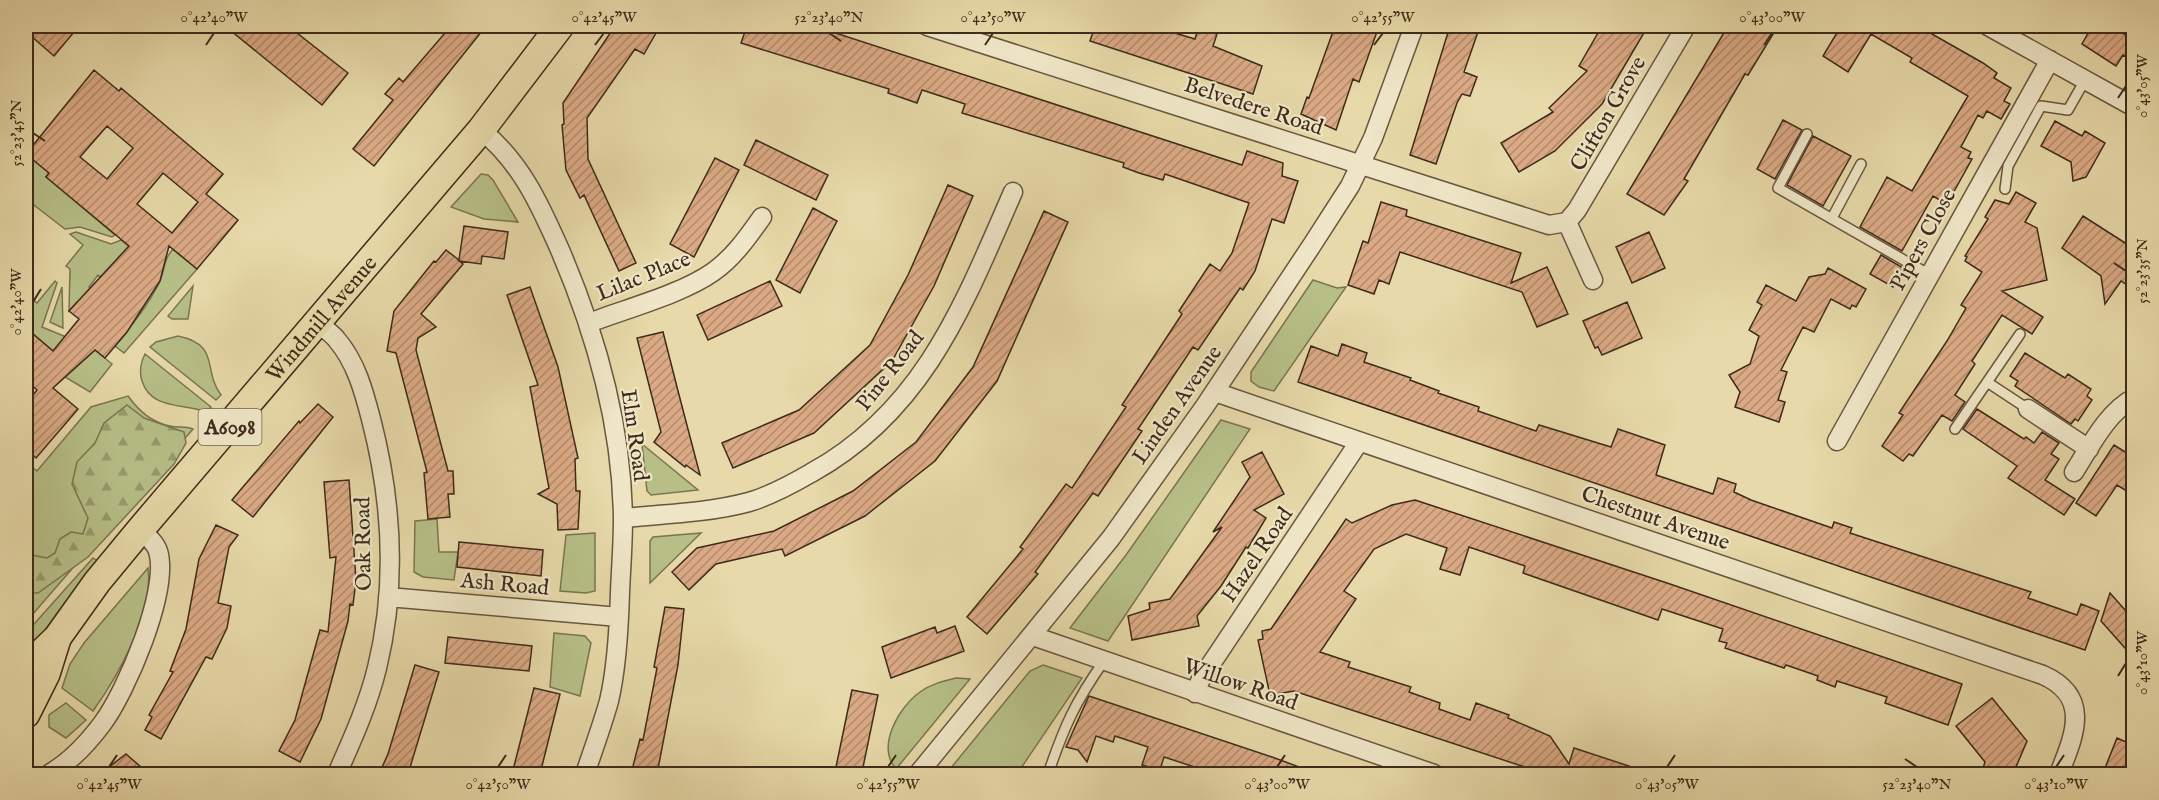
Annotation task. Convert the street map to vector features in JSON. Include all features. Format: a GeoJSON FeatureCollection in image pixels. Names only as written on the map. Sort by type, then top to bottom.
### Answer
{"type":"FeatureCollection","features":[{"type":"Feature","properties":{"kind":"main road","name":"Windmill Avenue"},"geometry":{"type":"LineString","coordinates":[[26,668],[57,638],[97,582],[140,530],[481,130],[560,26]]}},
{"type":"Feature","properties":{"kind":"main road","name":"Windmill Avenue"},"geometry":{"type":"LineString","coordinates":[[26,714],[46,674],[57,638]]}},
{"type":"Feature","properties":{"kind":"street","name":"Belvedere Road"},"geometry":{"type":"LineString","coordinates":[[927,26],[1549,225],[1567,222]]}},
{"type":"Feature","properties":{"kind":"street","name":"Linden Avenue"},"geometry":{"type":"LineString","coordinates":[[918,774],[1111,538],[1215,392],[1330,217],[1360,165],[1379,123],[1414,26]]}},
{"type":"Feature","properties":{"kind":"street","name":"Clifton Grove"},"geometry":{"type":"LineString","coordinates":[[1567,222],[1577,210],[1686,26]]}},
{"type":"Feature","properties":{"kind":"street"},"geometry":{"type":"LineString","coordinates":[[1992,26],[2133,106]]}},
{"type":"Feature","properties":{"kind":"street","name":"Pipers Close"},"geometry":{"type":"LineString","coordinates":[[1837,441],[2050,60]]}},
{"type":"Feature","properties":{"kind":"street","name":"Elm Road"},"geometry":{"type":"LineString","coordinates":[[481,130],[503,148],[526,180],[542,209],[589,323],[606,388],[617,454],[623,518],[619,616],[609,699],[585,774]]}},
{"type":"Feature","properties":{"kind":"street","name":"Pine Road"},"geometry":{"type":"LineString","coordinates":[[623,518],[711,509],[750,501],[789,485],[826,465],[867,437],[899,405],[939,347],[962,307],[1013,192]]}},
{"type":"Feature","properties":{"kind":"street","name":"Lilac Place"},"geometry":{"type":"LineString","coordinates":[[589,323],[683,287],[712,273],[743,244],[762,217]]}},
{"type":"Feature","properties":{"kind":"street"},"geometry":{"type":"LineString","coordinates":[[1567,222],[1593,280]]}},
{"type":"Feature","properties":{"kind":"street","name":"Oak Road"},"geometry":{"type":"LineString","coordinates":[[317,322],[338,340],[362,383],[378,447],[387,504],[391,554],[388,597],[377,667],[361,720],[337,774]]}},
{"type":"Feature","properties":{"kind":"street","name":"Chestnut Avenue"},"geometry":{"type":"LineString","coordinates":[[1215,392],[2030,670],[2053,680],[2072,702],[2076,717],[2075,731],[2059,774]]}},
{"type":"Feature","properties":{"kind":"street"},"geometry":{"type":"LineString","coordinates":[[2074,472],[2117,411],[2133,398]]}},
{"type":"Feature","properties":{"kind":"street"},"geometry":{"type":"LineString","coordinates":[[2028,409],[2089,449]]}},
{"type":"Feature","properties":{"kind":"street","name":"Hazel Road"},"geometry":{"type":"LineString","coordinates":[[1195,693],[1201,680],[1359,442]]}},
{"type":"Feature","properties":{"kind":"street"},"geometry":{"type":"LineString","coordinates":[[49,774],[68,763],[101,724],[112,708],[146,634],[154,606],[160,559],[155,544],[140,530]]}},
{"type":"Feature","properties":{"kind":"street","name":"Ash Road"},"geometry":{"type":"LineString","coordinates":[[388,597],[619,616]]}},
{"type":"Feature","properties":{"kind":"street","name":"Willow Road"},"geometry":{"type":"LineString","coordinates":[[1033,636],[1434,774]]}},
{"type":"Feature","properties":{"kind":"lane"},"geometry":{"type":"LineString","coordinates":[[2005,189],[2008,165],[2041,106],[2068,110],[2085,80]]}},
{"type":"Feature","properties":{"kind":"lane"},"geometry":{"type":"LineString","coordinates":[[1807,134],[1778,188],[1930,275]]}},
{"type":"Feature","properties":{"kind":"lane"},"geometry":{"type":"LineString","coordinates":[[1832,218],[1862,164]]}},
{"type":"Feature","properties":{"kind":"lane"},"geometry":{"type":"LineString","coordinates":[[1955,429],[2020,334]]}},
{"type":"Feature","properties":{"kind":"lane"},"geometry":{"type":"LineString","coordinates":[[1987,382],[2028,409]]}},
{"type":"Feature","properties":{"kind":"lane"},"geometry":{"type":"LineString","coordinates":[[1048,774],[1066,721],[1079,695],[1104,661]]}},
{"type":"Feature","properties":{"kind":"green space"},"geometry":{"type":"Polygon","coordinates":[[[26,154],[49,173],[46,177],[115,235],[112,237],[80,227],[65,229],[26,199],[26,154]]]}},
{"type":"Feature","properties":{"kind":"green space"},"geometry":{"type":"Polygon","coordinates":[[[481,174],[488,175],[493,180],[518,222],[484,219],[451,207],[481,174]]]}},
{"type":"Feature","properties":{"kind":"green space"},"geometry":{"type":"Polygon","coordinates":[[[76,232],[111,244],[121,240],[147,261],[102,278],[98,275],[89,287],[92,290],[80,304],[77,302],[69,311],[70,269],[66,266],[83,245],[70,234],[76,232]]]}},
{"type":"Feature","properties":{"kind":"green space"},"geometry":{"type":"Polygon","coordinates":[[[173,249],[197,269],[124,353],[115,346],[150,300],[161,279],[167,257],[173,249]]]}},
{"type":"Feature","properties":{"kind":"green space"},"geometry":{"type":"Polygon","coordinates":[[[1313,280],[1337,288],[1346,287],[1274,391],[1259,387],[1251,381],[1251,372],[1313,280]]]}},
{"type":"Feature","properties":{"kind":"green space"},"geometry":{"type":"Polygon","coordinates":[[[55,281],[57,283],[42,327],[71,339],[64,360],[26,328],[26,294],[37,303],[55,281]]]}},
{"type":"Feature","properties":{"kind":"green space"},"geometry":{"type":"Polygon","coordinates":[[[193,286],[188,319],[172,319],[168,316],[193,286]]]}},
{"type":"Feature","properties":{"kind":"green space"},"geometry":{"type":"Polygon","coordinates":[[[62,287],[63,328],[50,322],[62,287]]]}},
{"type":"Feature","properties":{"kind":"green space"},"geometry":{"type":"Polygon","coordinates":[[[178,336],[200,345],[205,352],[215,385],[221,395],[216,400],[150,347],[156,342],[178,336]]]}},
{"type":"Feature","properties":{"kind":"green space"},"geometry":{"type":"Polygon","coordinates":[[[95,350],[112,364],[90,392],[65,377],[95,350]]]}},
{"type":"Feature","properties":{"kind":"green space"},"geometry":{"type":"Polygon","coordinates":[[[145,354],[211,407],[206,412],[169,404],[153,397],[146,390],[141,378],[142,360],[145,354]]]}},
{"type":"Feature","properties":{"kind":"green space"},"geometry":{"type":"Polygon","coordinates":[[[128,396],[151,419],[170,426],[193,429],[26,622],[26,462],[37,471],[91,407],[128,396]]]}},
{"type":"Feature","properties":{"kind":"green space"},"geometry":{"type":"Polygon","coordinates":[[[127,405],[144,418],[184,432],[186,443],[174,464],[88,557],[38,593],[26,593],[26,554],[47,558],[55,553],[60,539],[71,532],[83,534],[88,518],[72,484],[77,462],[95,443],[104,423],[127,405]]]}},
{"type":"Feature","properties":{"kind":"green space"},"geometry":{"type":"Polygon","coordinates":[[[1221,420],[1250,429],[1108,641],[1070,628],[1126,555],[1221,420]]]}},
{"type":"Feature","properties":{"kind":"green space"},"geometry":{"type":"Polygon","coordinates":[[[642,444],[698,490],[651,495],[647,491],[642,444]]]}},
{"type":"Feature","properties":{"kind":"green space"},"geometry":{"type":"Polygon","coordinates":[[[437,519],[439,552],[458,552],[454,580],[423,577],[414,572],[415,521],[437,519]]]}},
{"type":"Feature","properties":{"kind":"green space"},"geometry":{"type":"Polygon","coordinates":[[[595,533],[595,591],[586,593],[560,591],[566,535],[595,533]]]}},
{"type":"Feature","properties":{"kind":"green space"},"geometry":{"type":"Polygon","coordinates":[[[701,533],[650,583],[650,541],[653,537],[701,533]]]}},
{"type":"Feature","properties":{"kind":"green space"},"geometry":{"type":"Polygon","coordinates":[[[93,558],[99,562],[58,612],[26,657],[26,633],[93,558]]]}},
{"type":"Feature","properties":{"kind":"green space"},"geometry":{"type":"Polygon","coordinates":[[[148,568],[148,586],[140,624],[123,662],[93,711],[62,688],[70,664],[84,643],[148,568]]]}},
{"type":"Feature","properties":{"kind":"green space"},"geometry":{"type":"Polygon","coordinates":[[[554,633],[585,636],[591,643],[580,696],[550,687],[554,633]]]}},
{"type":"Feature","properties":{"kind":"green space"},"geometry":{"type":"Polygon","coordinates":[[[1043,665],[1082,678],[1017,774],[946,774],[1030,671],[1043,665]]]}},
{"type":"Feature","properties":{"kind":"green space"},"geometry":{"type":"Polygon","coordinates":[[[956,678],[970,679],[896,769],[890,760],[888,749],[889,738],[898,717],[920,692],[933,685],[956,678]]]}},
{"type":"Feature","properties":{"kind":"green space"},"geometry":{"type":"Polygon","coordinates":[[[66,703],[86,720],[66,738],[49,727],[49,715],[66,703]]]}},
{"type":"Feature","properties":{"kind":"building"},"geometry":{"type":"Polygon","coordinates":[[[39,26],[79,26],[54,56],[31,36],[39,26]]]}},
{"type":"Feature","properties":{"kind":"building"},"geometry":{"type":"Polygon","coordinates":[[[225,26],[288,26],[348,73],[322,105],[225,26]]]}},
{"type":"Feature","properties":{"kind":"building"},"geometry":{"type":"Polygon","coordinates":[[[451,26],[486,26],[374,166],[353,149],[393,100],[385,94],[399,78],[403,82],[451,26]]]}},
{"type":"Feature","properties":{"kind":"building"},"geometry":{"type":"Polygon","coordinates":[[[615,26],[660,26],[644,54],[635,49],[587,118],[588,159],[636,263],[619,271],[584,195],[580,198],[566,170],[562,125],[564,124],[563,103],[615,26]]]}},
{"type":"Feature","properties":{"kind":"building"},"geometry":{"type":"Polygon","coordinates":[[[747,26],[814,26],[1242,165],[1247,151],[1283,163],[1282,176],[1298,181],[1284,223],[1272,219],[1255,271],[1243,290],[1240,288],[1198,350],[1193,347],[1138,429],[1142,431],[1098,496],[1093,493],[1035,572],[1038,574],[987,634],[967,617],[1023,549],[1020,547],[1066,484],[1072,488],[1126,407],[1122,405],[1182,314],[1179,311],[1210,264],[1220,271],[1232,253],[1249,203],[1165,174],[1163,180],[1139,173],[1123,167],[1124,163],[962,113],[965,104],[922,90],[917,103],[888,93],[889,89],[741,43],[747,26]]]}},
{"type":"Feature","properties":{"kind":"building"},"geometry":{"type":"Polygon","coordinates":[[[1095,26],[1151,26],[1195,39],[1198,29],[1217,34],[1213,46],[1262,66],[1253,94],[1090,41],[1095,26]]]}},
{"type":"Feature","properties":{"kind":"building"},"geometry":{"type":"Polygon","coordinates":[[[1335,26],[1379,26],[1359,82],[1353,79],[1336,130],[1301,114],[1335,26]]]}},
{"type":"Feature","properties":{"kind":"building"},"geometry":{"type":"Polygon","coordinates":[[[1450,26],[1480,26],[1464,72],[1477,77],[1470,96],[1462,94],[1457,103],[1436,164],[1410,155],[1450,26]]]}},
{"type":"Feature","properties":{"kind":"building"},"geometry":{"type":"Polygon","coordinates":[[[1602,26],[1648,26],[1602,104],[1555,151],[1519,172],[1501,143],[1553,112],[1549,108],[1587,71],[1579,66],[1602,26]]]}},
{"type":"Feature","properties":{"kind":"building"},"geometry":{"type":"Polygon","coordinates":[[[1728,26],[1778,26],[1748,75],[1745,74],[1684,179],[1688,181],[1664,215],[1627,194],[1728,26]]]}},
{"type":"Feature","properties":{"kind":"building"},"geometry":{"type":"Polygon","coordinates":[[[1841,26],[1918,26],[1983,63],[1997,73],[1994,78],[2011,88],[2004,101],[2010,104],[2001,119],[1987,111],[1983,118],[1978,115],[1961,147],[1971,152],[1968,158],[1972,159],[1952,195],[1948,193],[1943,202],[1933,196],[1902,251],[1860,227],[1887,177],[1912,191],[1968,96],[1910,62],[1912,58],[1871,34],[1848,72],[1823,56],[1841,26]]]}},
{"type":"Feature","properties":{"kind":"building"},"geometry":{"type":"Polygon","coordinates":[[[2092,26],[2110,26],[2133,39],[2133,61],[2123,55],[2116,66],[2082,44],[2092,26]]]}},
{"type":"Feature","properties":{"kind":"building"},"geometry":{"type":"Polygon","coordinates":[[[94,70],[119,91],[121,88],[223,174],[206,194],[238,220],[197,269],[169,246],[160,281],[127,332],[105,358],[95,350],[53,388],[78,409],[36,458],[26,449],[26,404],[37,390],[26,380],[26,328],[53,351],[79,319],[69,311],[129,246],[46,177],[49,173],[26,154],[94,70]],[[107,126],[80,157],[107,179],[133,148],[107,126]],[[163,173],[137,204],[172,233],[198,202],[163,173]]]}},
{"type":"Feature","properties":{"kind":"building"},"geometry":{"type":"Polygon","coordinates":[[[1783,120],[1802,130],[1775,179],[1757,169],[1783,120]]]}},
{"type":"Feature","properties":{"kind":"building"},"geometry":{"type":"Polygon","coordinates":[[[2055,121],[2082,136],[2085,131],[2105,143],[2086,177],[2073,181],[2071,162],[2041,146],[2055,121]]]}},
{"type":"Feature","properties":{"kind":"building"},"geometry":{"type":"Polygon","coordinates":[[[1813,136],[1851,156],[1823,206],[1787,185],[1813,136]]]}},
{"type":"Feature","properties":{"kind":"building"},"geometry":{"type":"Polygon","coordinates":[[[756,140],[828,175],[816,200],[744,165],[756,140]]]}},
{"type":"Feature","properties":{"kind":"building"},"geometry":{"type":"Polygon","coordinates":[[[715,158],[739,170],[694,257],[670,244],[715,158]]]}},
{"type":"Feature","properties":{"kind":"building"},"geometry":{"type":"Polygon","coordinates":[[[948,185],[973,196],[934,286],[892,361],[814,433],[733,468],[722,443],[799,410],[870,345],[908,275],[948,185]]]}},
{"type":"Feature","properties":{"kind":"building"},"geometry":{"type":"Polygon","coordinates":[[[2016,192],[2036,203],[2025,222],[2037,228],[2047,280],[2002,291],[2043,317],[2032,334],[2002,315],[1972,361],[1975,364],[1955,395],[1965,402],[1952,421],[1942,415],[1913,456],[1909,454],[1903,461],[1882,446],[1903,415],[1899,413],[1966,308],[1961,305],[1982,272],[1965,261],[1967,257],[1965,256],[1988,219],[1985,217],[1995,200],[2009,204],[2016,192]]]}},
{"type":"Feature","properties":{"kind":"building"},"geometry":{"type":"Polygon","coordinates":[[[1381,202],[1407,210],[1406,216],[1521,253],[1511,283],[1547,267],[1568,314],[1537,327],[1522,292],[1400,252],[1389,284],[1379,280],[1374,294],[1348,285],[1363,241],[1368,243],[1381,202]]]}},
{"type":"Feature","properties":{"kind":"building"},"geometry":{"type":"Polygon","coordinates":[[[813,208],[837,221],[800,293],[776,280],[813,208]]]}},
{"type":"Feature","properties":{"kind":"building"},"geometry":{"type":"Polygon","coordinates":[[[1044,211],[1068,222],[997,381],[935,461],[865,516],[785,556],[782,549],[716,564],[689,590],[672,572],[697,548],[774,531],[853,491],[916,442],[973,367],[1044,211]]]}},
{"type":"Feature","properties":{"kind":"building"},"geometry":{"type":"Polygon","coordinates":[[[2083,216],[2133,248],[2133,289],[2121,281],[2105,304],[2101,276],[2062,248],[2083,216]]]}},
{"type":"Feature","properties":{"kind":"building"},"geometry":{"type":"Polygon","coordinates":[[[464,226],[508,232],[504,259],[482,256],[481,264],[459,261],[463,264],[421,314],[436,327],[418,338],[416,350],[448,471],[453,471],[454,494],[448,494],[450,517],[428,519],[424,473],[427,472],[396,353],[387,351],[394,311],[434,261],[436,262],[446,250],[459,260],[464,226]]]}},
{"type":"Feature","properties":{"kind":"building"},"geometry":{"type":"Polygon","coordinates":[[[1649,232],[1665,268],[1632,283],[1616,247],[1649,232]]]}},
{"type":"Feature","properties":{"kind":"building"},"geometry":{"type":"Polygon","coordinates":[[[1881,255],[1903,268],[1893,287],[1870,274],[1881,255]]]}},
{"type":"Feature","properties":{"kind":"building"},"geometry":{"type":"Polygon","coordinates":[[[1828,268],[1866,289],[1856,307],[1852,305],[1850,309],[1831,299],[1814,332],[1803,327],[1781,370],[1787,372],[1778,400],[1785,402],[1779,422],[1735,407],[1740,392],[1729,375],[1750,364],[1759,336],[1749,330],[1762,305],[1757,302],[1766,285],[1796,301],[1809,277],[1825,274],[1828,268]]]}},
{"type":"Feature","properties":{"kind":"building"},"geometry":{"type":"Polygon","coordinates":[[[770,281],[782,306],[708,340],[697,315],[770,281]]]}},
{"type":"Feature","properties":{"kind":"building"},"geometry":{"type":"Polygon","coordinates":[[[530,287],[558,367],[578,458],[575,459],[576,491],[580,491],[578,529],[558,530],[557,504],[538,494],[549,488],[530,387],[538,385],[507,295],[530,287]]]}},
{"type":"Feature","properties":{"kind":"building"},"geometry":{"type":"Polygon","coordinates":[[[1627,302],[1642,338],[1602,355],[1598,347],[1595,348],[1583,321],[1627,302]]]}},
{"type":"Feature","properties":{"kind":"building"},"geometry":{"type":"Polygon","coordinates":[[[663,332],[700,475],[686,465],[685,467],[654,442],[661,432],[637,338],[663,332]]]}},
{"type":"Feature","properties":{"kind":"building"},"geometry":{"type":"Polygon","coordinates":[[[1342,344],[1367,353],[1364,362],[1411,378],[1410,380],[1439,391],[1438,393],[1479,407],[1478,411],[1536,431],[1539,425],[1611,447],[1618,429],[1665,445],[1656,475],[1713,494],[1718,478],[1736,484],[1734,492],[1751,500],[1832,528],[1834,522],[1852,528],[1850,533],[2031,592],[2028,598],[2077,615],[2081,604],[2099,611],[2085,650],[1298,382],[1311,346],[1338,356],[1342,344]]]}},
{"type":"Feature","properties":{"kind":"building"},"geometry":{"type":"Polygon","coordinates":[[[2025,353],[2065,378],[2068,374],[2091,389],[2087,396],[2092,400],[2078,421],[2075,419],[2071,424],[2015,386],[2018,381],[2010,376],[2025,353]]]}},
{"type":"Feature","properties":{"kind":"building"},"geometry":{"type":"Polygon","coordinates":[[[318,404],[333,417],[253,517],[232,500],[299,421],[300,423],[318,404]]]}},
{"type":"Feature","properties":{"kind":"building"},"geometry":{"type":"Polygon","coordinates":[[[1977,409],[2024,439],[2026,437],[2034,443],[2042,432],[2059,443],[2051,454],[2059,459],[2045,480],[2075,499],[2064,515],[2008,478],[2017,466],[1963,429],[1977,409]]]}},
{"type":"Feature","properties":{"kind":"building"},"geometry":{"type":"Polygon","coordinates":[[[2114,445],[2133,457],[2133,478],[2125,490],[2117,485],[2096,516],[2076,503],[2114,445]]]}},
{"type":"Feature","properties":{"kind":"building"},"geometry":{"type":"Polygon","coordinates":[[[1262,452],[1284,494],[1254,510],[1266,518],[1248,548],[1246,547],[1221,586],[1197,616],[1199,626],[1132,640],[1128,616],[1150,609],[1149,603],[1170,599],[1222,527],[1213,532],[1250,477],[1242,462],[1262,452]]]}},
{"type":"Feature","properties":{"kind":"building"},"geometry":{"type":"Polygon","coordinates":[[[349,480],[356,580],[353,605],[350,604],[348,621],[321,719],[300,762],[279,751],[295,720],[320,630],[328,632],[336,557],[330,558],[324,482],[349,480]]]}},
{"type":"Feature","properties":{"kind":"building"},"geometry":{"type":"Polygon","coordinates":[[[1415,500],[1962,684],[1948,725],[1885,703],[1887,697],[1837,681],[1835,687],[1817,680],[1818,676],[1786,665],[1784,668],[1725,648],[1727,643],[1719,641],[1723,629],[1662,609],[1658,620],[1523,573],[1525,566],[1469,547],[1460,575],[1440,569],[1447,548],[1406,534],[1374,549],[1344,591],[1356,599],[1320,652],[1350,662],[1348,667],[1411,687],[1409,692],[1440,703],[1439,709],[1470,720],[1476,703],[1509,715],[1508,718],[1550,736],[1569,764],[1574,748],[1644,771],[1643,774],[1546,774],[1294,691],[1270,695],[1258,640],[1263,639],[1262,631],[1271,629],[1346,519],[1352,523],[1392,505],[1415,500]]]}},
{"type":"Feature","properties":{"kind":"building"},"geometry":{"type":"Polygon","coordinates":[[[216,525],[238,535],[229,547],[218,603],[231,606],[227,628],[212,659],[206,657],[161,739],[145,730],[152,717],[149,715],[173,672],[170,671],[186,629],[199,559],[216,525]]]}},
{"type":"Feature","properties":{"kind":"building"},"geometry":{"type":"Polygon","coordinates":[[[459,542],[543,550],[541,576],[457,567],[459,542]]]}},
{"type":"Feature","properties":{"kind":"building"},"geometry":{"type":"Polygon","coordinates":[[[2110,593],[2133,619],[2133,657],[2101,621],[2110,593]]]}},
{"type":"Feature","properties":{"kind":"building"},"geometry":{"type":"Polygon","coordinates":[[[665,607],[684,609],[678,665],[657,774],[631,774],[640,739],[643,740],[657,668],[654,667],[665,607]]]}},
{"type":"Feature","properties":{"kind":"building"},"geometry":{"type":"Polygon","coordinates":[[[955,626],[964,651],[891,678],[882,647],[935,627],[937,633],[955,626]]]}},
{"type":"Feature","properties":{"kind":"building"},"geometry":{"type":"Polygon","coordinates":[[[448,637],[532,646],[529,671],[445,663],[448,637]]]}},
{"type":"Feature","properties":{"kind":"building"},"geometry":{"type":"Polygon","coordinates":[[[415,665],[439,672],[408,774],[379,774],[388,754],[415,665]]]}},
{"type":"Feature","properties":{"kind":"building"},"geometry":{"type":"Polygon","coordinates":[[[534,688],[560,694],[540,774],[512,774],[534,688]]]}},
{"type":"Feature","properties":{"kind":"building"},"geometry":{"type":"Polygon","coordinates":[[[852,690],[878,695],[862,772],[836,767],[852,690]]]}},
{"type":"Feature","properties":{"kind":"building"},"geometry":{"type":"Polygon","coordinates":[[[1089,696],[1272,757],[1310,771],[1310,774],[1216,774],[1164,757],[1160,770],[1142,765],[1148,747],[1115,736],[1113,742],[1096,736],[1087,762],[1078,750],[1066,747],[1089,696]]]}},
{"type":"Feature","properties":{"kind":"building"},"geometry":{"type":"Polygon","coordinates":[[[1992,698],[2027,741],[2013,774],[1981,774],[1985,762],[1956,726],[1992,698]]]}},
{"type":"Feature","properties":{"kind":"building"},"geometry":{"type":"Polygon","coordinates":[[[2117,738],[2133,745],[2133,774],[2120,774],[2105,768],[2117,738]]]}},
{"type":"Feature","properties":{"kind":"building"},"geometry":{"type":"Polygon","coordinates":[[[126,754],[149,774],[100,774],[126,754]]]}}]}
